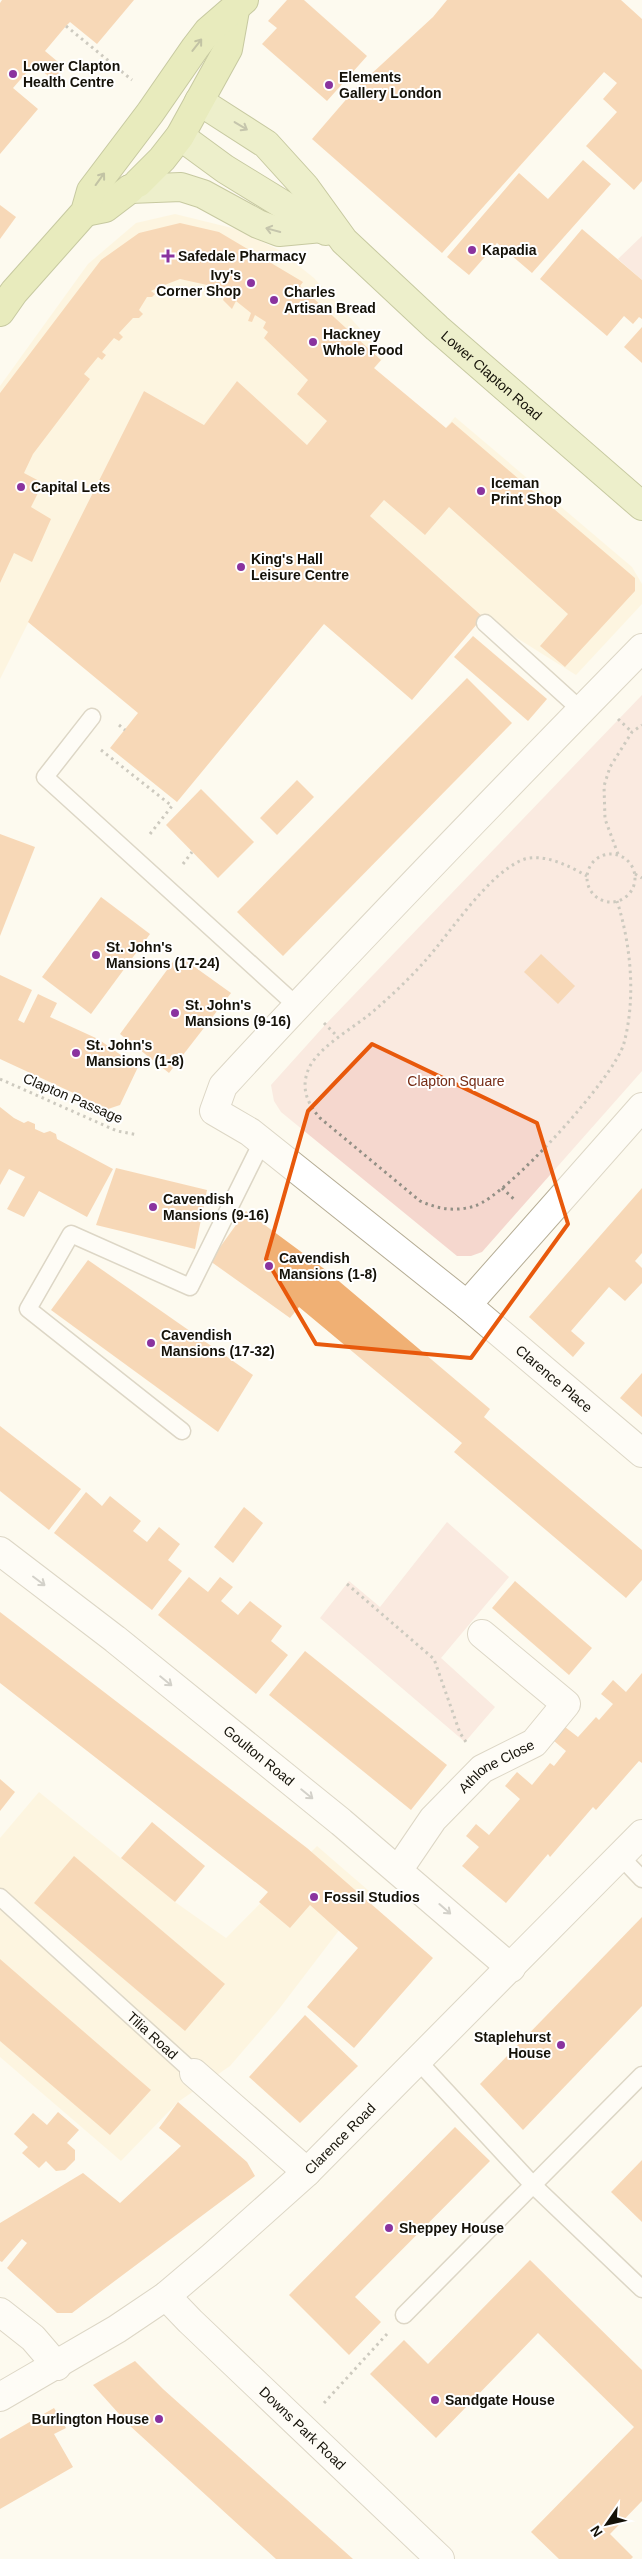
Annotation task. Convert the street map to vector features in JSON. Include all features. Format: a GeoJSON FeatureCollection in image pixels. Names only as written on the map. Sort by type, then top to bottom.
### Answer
{"type":"FeatureCollection","features":[{"type":"Feature","properties":{"kind":"highway"},"geometry":{"type":"LineString","coordinates":[[0,312],[14,292],[85,212],[91,192],[208,31],[240,5]]}},
{"type":"Feature","properties":{"kind":"highway"},"geometry":{"type":"LineString","coordinates":[[85,212],[105,208],[134,186],[162,160],[180,136],[228,49],[240,5]]}},
{"type":"Feature","properties":{"kind":"highway","name":"Lower Clapton Road"},"geometry":{"type":"LineString","coordinates":[[168,84],[199,101]]}},
{"type":"Feature","properties":{"kind":"highway","name":"Lower Clapton Road"},"geometry":{"type":"LineString","coordinates":[[150,113],[180,136]]}},
{"type":"Feature","properties":{"kind":"main road","name":"Lower Clapton Road"},"geometry":{"type":"LineString","coordinates":[[199,101],[266,144],[305,187],[333,235]]}},
{"type":"Feature","properties":{"kind":"main road","name":"Lower Clapton Road"},"geometry":{"type":"LineString","coordinates":[[180,136],[224,168],[333,235],[642,506]]}},
{"type":"Feature","properties":{"kind":"main road"},"geometry":{"type":"LineString","coordinates":[[134,186],[181,187],[203,194],[258,224],[279,232],[333,235]]}},
{"type":"Feature","properties":{"kind":"street"},"geometry":{"type":"LineString","coordinates":[[642,648],[397,899],[223,1086],[214,1111],[262,1142],[467,1305],[642,1107]]}},
{"type":"Feature","properties":{"kind":"street","name":"Clarence Place"},"geometry":{"type":"LineString","coordinates":[[467,1305],[642,1453]]}},
{"type":"Feature","properties":{"kind":"street","name":"Goulton Road"},"geometry":{"type":"LineString","coordinates":[[0,1551],[115,1639],[399,1869],[512,1968]]}},
{"type":"Feature","properties":{"kind":"street","name":"Athlone Close"},"geometry":{"type":"LineString","coordinates":[[399,1869],[433,1819],[482,1769],[534,1742],[566,1704],[482,1634]]}},
{"type":"Feature","properties":{"kind":"street","name":"Clarence Road"},"geometry":{"type":"LineString","coordinates":[[0,2397],[57,2366],[166,2296],[307,2172],[419,2062],[642,1834]]}},
{"type":"Feature","properties":{"kind":"street","name":"Tilia Road"},"geometry":{"type":"LineString","coordinates":[[194,2072],[307,2172]]}},
{"type":"Feature","properties":{"kind":"street","name":"Downs Park Road"},"geometry":{"type":"LineString","coordinates":[[166,2296],[440,2559]]}},
{"type":"Feature","properties":{"kind":"street"},"geometry":{"type":"LineString","coordinates":[[0,2312],[33,2338],[57,2366]]}},
{"type":"Feature","properties":{"kind":"lane"},"geometry":{"type":"LineString","coordinates":[[485,623],[581,710]]}},
{"type":"Feature","properties":{"kind":"lane"},"geometry":{"type":"LineString","coordinates":[[92,717],[45,777],[297,1006]]}},
{"type":"Feature","properties":{"kind":"lane"},"geometry":{"type":"LineString","coordinates":[[182,1431],[28,1309],[71,1234],[190,1287],[262,1142]]}},
{"type":"Feature","properties":{"kind":"lane"},"geometry":{"type":"LineString","coordinates":[[620,1856],[642,1879]]}},
{"type":"Feature","properties":{"kind":"lane","name":"Tilia Road"},"geometry":{"type":"LineString","coordinates":[[0,1897],[194,2072]]}},
{"type":"Feature","properties":{"kind":"lane"},"geometry":{"type":"LineString","coordinates":[[419,2062],[533,2185],[642,2289]]}},
{"type":"Feature","properties":{"kind":"lane"},"geometry":{"type":"LineString","coordinates":[[404,2315],[642,2074]]}},
{"type":"Feature","properties":{"kind":"path"},"geometry":{"type":"LineString","coordinates":[[66,26],[134,82]]}},
{"type":"Feature","properties":{"kind":"path"},"geometry":{"type":"LineString","coordinates":[[112,730],[117,724],[125,730]]}},
{"type":"Feature","properties":{"kind":"path"},"geometry":{"type":"LineString","coordinates":[[618,854],[605,819],[604,786],[610,767],[632,732],[642,725]]}},
{"type":"Feature","properties":{"kind":"path"},"geometry":{"type":"LineString","coordinates":[[98,747],[172,806],[148,835]]}},
{"type":"Feature","properties":{"kind":"path"},"geometry":{"type":"LineString","coordinates":[[607,854],[618,854],[629,861],[636,881],[630,894],[617,901],[602,900],[595,896],[587,884],[590,866],[597,858],[607,854]]}},
{"type":"Feature","properties":{"kind":"path"},"geometry":{"type":"LineString","coordinates":[[587,876],[548,859],[524,859],[507,869],[491,882],[424,962],[379,1007],[338,1037],[311,1064],[305,1080],[305,1093],[309,1106],[320,1118],[420,1201],[435,1208],[452,1210],[475,1206],[493,1196],[542,1150],[586,1101],[624,1046],[629,1020],[630,991],[626,928],[617,901]]}},
{"type":"Feature","properties":{"kind":"path"},"geometry":{"type":"LineString","coordinates":[[635,874],[642,878]]}},
{"type":"Feature","properties":{"kind":"path","name":"Clapton Passage"},"geometry":{"type":"LineString","coordinates":[[0,1079],[117,1131],[138,1135]]}},
{"type":"Feature","properties":{"kind":"path"},"geometry":{"type":"LineString","coordinates":[[347,1584],[434,1659],[460,1733]]}},
{"type":"Feature","properties":{"kind":"path"},"geometry":{"type":"LineString","coordinates":[[302,2427],[404,2315]]}},
{"type":"Feature","properties":{"kind":"highlighted area"},"geometry":{"type":"Polygon","coordinates":[[[372,1044],[537,1123],[568,1224],[471,1358],[316,1344],[266,1259],[308,1111],[372,1044]]]}},
{"type":"Feature","properties":{"kind":"shaded area"},"geometry":{"type":"Polygon","coordinates":[[[175,214],[236,229],[279,250],[314,278],[385,356],[307,445],[237,381],[204,425],[144,391],[0,679],[0,386],[88,264],[136,223],[175,214]]]}},
{"type":"Feature","properties":{"kind":"shaded area"},"geometry":{"type":"Polygon","coordinates":[[[455,417],[632,567],[642,584],[642,604],[576,675],[483,617],[370,516],[455,417]]]}},
{"type":"Feature","properties":{"kind":"shaded area"},"geometry":{"type":"Polygon","coordinates":[[[39,1792],[175,1902],[226,1938],[317,1846],[369,1891],[279,2009],[230,2066],[178,2102],[121,2161],[0,2057],[0,1838],[39,1792]]]}},
{"type":"Feature","properties":{"kind":"green space"},"geometry":{"type":"Polygon","coordinates":[[[642,236],[642,280],[618,259],[642,236]]]}},
{"type":"Feature","properties":{"kind":"green space","name":"Clapton Square"},"geometry":{"type":"Polygon","coordinates":[[[642,695],[642,1071],[482,1252],[471,1256],[457,1256],[281,1112],[274,1101],[271,1085],[325,1025],[642,695]]]}},
{"type":"Feature","properties":{"kind":"green space"},"geometry":{"type":"Polygon","coordinates":[[[447,1522],[509,1577],[441,1658],[495,1707],[465,1742],[320,1618],[349,1581],[380,1607],[447,1522]]]}},
{"type":"Feature","properties":{"kind":"building","name":"Lower Clapton Health Centre"},"geometry":{"type":"Polygon","coordinates":[[[2,0],[134,0],[97,44],[70,22],[66,26],[45,51],[64,67],[53,80],[34,64],[13,88],[38,109],[0,154],[0,3],[2,0]]]}},
{"type":"Feature","properties":{"kind":"building"},"geometry":{"type":"Polygon","coordinates":[[[287,0],[304,0],[367,56],[327,101],[262,44],[277,28],[268,21],[287,0]]]}},
{"type":"Feature","properties":{"kind":"building"},"geometry":{"type":"Polygon","coordinates":[[[447,0],[621,0],[642,19],[642,181],[634,190],[586,146],[617,112],[603,99],[617,83],[604,72],[442,253],[312,139],[356,88],[433,17],[447,0]]]}},
{"type":"Feature","properties":{"kind":"building"},"geometry":{"type":"Polygon","coordinates":[[[583,160],[611,184],[532,273],[497,243],[469,275],[447,257],[519,173],[548,199],[583,160]]]}},
{"type":"Feature","properties":{"kind":"building"},"geometry":{"type":"Polygon","coordinates":[[[0,205],[16,217],[0,239],[0,205]]]}},
{"type":"Feature","properties":{"kind":"building","name":"King's Hall Leisure Centre"},"geometry":{"type":"Polygon","coordinates":[[[180,223],[219,232],[303,282],[300,286],[381,360],[374,368],[446,428],[452,422],[635,578],[635,591],[565,667],[540,646],[568,614],[449,507],[425,535],[384,500],[370,516],[483,617],[412,700],[324,624],[177,802],[110,748],[138,713],[28,622],[144,391],[204,425],[237,381],[307,445],[327,421],[297,394],[308,380],[264,338],[268,332],[263,328],[266,322],[255,315],[252,322],[248,321],[251,313],[236,301],[232,309],[223,300],[226,293],[216,288],[213,294],[209,292],[207,285],[180,279],[157,288],[151,291],[155,294],[152,297],[147,297],[139,310],[143,314],[139,318],[133,318],[119,333],[123,337],[119,341],[114,338],[102,352],[106,355],[102,360],[98,357],[84,374],[90,379],[33,454],[24,473],[43,483],[31,507],[51,519],[32,562],[14,553],[0,583],[0,393],[101,260],[139,233],[180,223]]]}},
{"type":"Feature","properties":{"kind":"building"},"geometry":{"type":"Polygon","coordinates":[[[582,229],[642,280],[642,319],[639,317],[633,324],[624,316],[607,336],[540,279],[582,229]]]}},
{"type":"Feature","properties":{"kind":"building"},"geometry":{"type":"Polygon","coordinates":[[[642,327],[642,363],[624,347],[642,327]]]}},
{"type":"Feature","properties":{"kind":"building"},"geometry":{"type":"Polygon","coordinates":[[[473,636],[547,699],[528,721],[454,657],[473,636]]]}},
{"type":"Feature","properties":{"kind":"building"},"geometry":{"type":"Polygon","coordinates":[[[467,678],[512,723],[283,956],[237,912],[467,678]]]}},
{"type":"Feature","properties":{"kind":"building"},"geometry":{"type":"Polygon","coordinates":[[[297,780],[314,797],[277,835],[260,818],[297,780]]]}},
{"type":"Feature","properties":{"kind":"building"},"geometry":{"type":"Polygon","coordinates":[[[201,789],[254,842],[218,878],[166,825],[201,789]]]}},
{"type":"Feature","properties":{"kind":"building"},"geometry":{"type":"Polygon","coordinates":[[[0,834],[35,847],[0,936],[0,834]]]}},
{"type":"Feature","properties":{"kind":"building","name":"St. John's Mansions (17-24)"},"geometry":{"type":"Polygon","coordinates":[[[101,897],[150,934],[91,1014],[42,977],[101,897]]]}},
{"type":"Feature","properties":{"kind":"building"},"geometry":{"type":"Polygon","coordinates":[[[541,954],[575,986],[558,1004],[524,972],[541,954]]]}},
{"type":"Feature","properties":{"kind":"building","name":"St. John's Mansions (9-16)"},"geometry":{"type":"Polygon","coordinates":[[[178,955],[231,993],[169,1073],[120,1034],[178,955]]]}},
{"type":"Feature","properties":{"kind":"building","name":"St. John's Mansions (1-8)"},"geometry":{"type":"Polygon","coordinates":[[[0,975],[32,990],[18,1020],[24,1023],[38,994],[57,1003],[50,1017],[98,1039],[138,1067],[120,1105],[108,1109],[0,1059],[0,975]]]}},
{"type":"Feature","properties":{"kind":"building"},"geometry":{"type":"Polygon","coordinates":[[[0,1107],[24,1123],[28,1121],[35,1124],[35,1129],[44,1133],[50,1131],[56,1134],[57,1139],[113,1169],[87,1217],[39,1191],[24,1217],[7,1209],[25,1177],[9,1169],[0,1185],[0,1107]]]}},
{"type":"Feature","properties":{"kind":"building","name":"Cavendish Mansions (9-16)"},"geometry":{"type":"Polygon","coordinates":[[[116,1168],[207,1190],[195,1249],[96,1225],[116,1168]]]}},
{"type":"Feature","properties":{"kind":"building"},"geometry":{"type":"Polygon","coordinates":[[[642,1188],[642,1253],[635,1261],[642,1268],[642,1283],[625,1301],[609,1287],[571,1331],[585,1343],[573,1357],[529,1317],[642,1188]]]}},
{"type":"Feature","properties":{"kind":"building"},"geometry":{"type":"Polygon","coordinates":[[[246,1211],[327,1271],[490,1409],[484,1417],[642,1550],[642,1580],[626,1598],[454,1452],[462,1443],[299,1307],[290,1318],[210,1261],[246,1211]]]}},
{"type":"Feature","properties":{"kind":"building","name":"Cavendish Mansions (17-32)"},"geometry":{"type":"Polygon","coordinates":[[[88,1260],[253,1375],[218,1432],[51,1310],[88,1260]]]}},
{"type":"Feature","properties":{"kind":"building"},"geometry":{"type":"Polygon","coordinates":[[[642,1373],[642,1417],[620,1398],[642,1373]]]}},
{"type":"Feature","properties":{"kind":"building"},"geometry":{"type":"Polygon","coordinates":[[[0,1426],[81,1489],[49,1530],[0,1491],[0,1426]]]}},
{"type":"Feature","properties":{"kind":"building"},"geometry":{"type":"Polygon","coordinates":[[[86,1492],[102,1506],[110,1496],[141,1521],[133,1531],[147,1542],[159,1527],[180,1544],[168,1560],[182,1571],[152,1610],[54,1533],[86,1492]]]}},
{"type":"Feature","properties":{"kind":"building"},"geometry":{"type":"Polygon","coordinates":[[[244,1507],[263,1523],[233,1563],[214,1547],[244,1507]]]}},
{"type":"Feature","properties":{"kind":"building"},"geometry":{"type":"Polygon","coordinates":[[[189,1577],[208,1592],[220,1577],[233,1587],[221,1601],[238,1615],[250,1601],[282,1626],[271,1641],[288,1655],[256,1694],[158,1615],[189,1577]]]}},
{"type":"Feature","properties":{"kind":"building"},"geometry":{"type":"Polygon","coordinates":[[[515,1581],[592,1648],[569,1675],[492,1608],[515,1581]]]}},
{"type":"Feature","properties":{"kind":"building"},"geometry":{"type":"Polygon","coordinates":[[[0,1612],[307,1848],[433,1958],[354,2048],[307,2007],[358,1948],[310,1905],[290,1928],[259,1902],[268,1892],[0,1683],[0,1612]]]}},
{"type":"Feature","properties":{"kind":"building"},"geometry":{"type":"Polygon","coordinates":[[[305,1651],[447,1765],[411,1810],[269,1695],[305,1651]]]}},
{"type":"Feature","properties":{"kind":"building"},"geometry":{"type":"Polygon","coordinates":[[[642,1673],[642,1763],[639,1761],[596,1810],[593,1807],[550,1857],[548,1854],[506,1903],[462,1866],[479,1847],[466,1836],[476,1824],[489,1835],[520,1799],[505,1786],[517,1772],[532,1785],[550,1763],[554,1766],[566,1751],[554,1741],[565,1727],[578,1737],[596,1717],[599,1720],[613,1704],[601,1694],[613,1680],[626,1692],[642,1673]]]}},
{"type":"Feature","properties":{"kind":"building"},"geometry":{"type":"Polygon","coordinates":[[[0,1779],[15,1792],[0,1811],[0,1779]]]}},
{"type":"Feature","properties":{"kind":"building"},"geometry":{"type":"Polygon","coordinates":[[[152,1822],[205,1866],[175,1902],[121,1858],[152,1822]]]}},
{"type":"Feature","properties":{"kind":"building"},"geometry":{"type":"Polygon","coordinates":[[[74,1856],[225,1984],[185,2031],[34,1903],[74,1856]]]}},
{"type":"Feature","properties":{"kind":"building","name":"Staplehurst House"},"geometry":{"type":"Polygon","coordinates":[[[642,1917],[642,2006],[523,2130],[480,2084],[642,1917]]]}},
{"type":"Feature","properties":{"kind":"building"},"geometry":{"type":"Polygon","coordinates":[[[0,1959],[151,2090],[110,2135],[0,2041],[0,1959]]]}},
{"type":"Feature","properties":{"kind":"building"},"geometry":{"type":"Polygon","coordinates":[[[305,2015],[358,2066],[300,2123],[249,2077],[305,2015]]]}},
{"type":"Feature","properties":{"kind":"building"},"geometry":{"type":"Polygon","coordinates":[[[178,2102],[247,2162],[255,2176],[72,2313],[57,2313],[7,2268],[27,2243],[22,2239],[2,2262],[0,2261],[0,2223],[83,2173],[120,2203],[181,2146],[159,2128],[178,2102]]]}},
{"type":"Feature","properties":{"kind":"building"},"geometry":{"type":"Polygon","coordinates":[[[58,2112],[79,2130],[67,2143],[75,2150],[75,2160],[65,2170],[56,2171],[46,2161],[39,2168],[22,2153],[28,2147],[14,2134],[33,2113],[47,2125],[58,2112]]]}},
{"type":"Feature","properties":{"kind":"building","name":"Sheppey House"},"geometry":{"type":"Polygon","coordinates":[[[455,2127],[490,2161],[355,2297],[381,2322],[349,2355],[289,2295],[455,2127]]]}},
{"type":"Feature","properties":{"kind":"building"},"geometry":{"type":"Polygon","coordinates":[[[642,2160],[642,2222],[611,2192],[642,2160]]]}},
{"type":"Feature","properties":{"kind":"building","name":"Sandgate House"},"geometry":{"type":"Polygon","coordinates":[[[530,2260],[642,2370],[642,2501],[610,2534],[633,2557],[631,2559],[559,2559],[531,2532],[634,2427],[538,2333],[436,2438],[370,2374],[404,2340],[428,2364],[530,2260]]]}},
{"type":"Feature","properties":{"kind":"building"},"geometry":{"type":"Polygon","coordinates":[[[135,2361],[163,2389],[353,2559],[276,2559],[129,2425],[93,2385],[135,2361]]]}},
{"type":"Feature","properties":{"kind":"building"},"geometry":{"type":"Polygon","coordinates":[[[54,2408],[66,2428],[54,2434],[73,2467],[0,2509],[0,2439],[54,2408]]]}},
{"type":"Feature","properties":{"kind":"place","name":"Lower Clapton Health Centre"},"geometry":{"type":"Point","coordinates":[13,74]}},
{"type":"Feature","properties":{"kind":"place","name":"Elements Gallery London"},"geometry":{"type":"Point","coordinates":[329,85]}},
{"type":"Feature","properties":{"kind":"place","name":"Kapadia"},"geometry":{"type":"Point","coordinates":[472,250]}},
{"type":"Feature","properties":{"kind":"place","name":"Safedale Pharmacy"},"geometry":{"type":"Point","coordinates":[168,256]}},
{"type":"Feature","properties":{"kind":"place","name":"Ivy's Corner Shop"},"geometry":{"type":"Point","coordinates":[251,283]}},
{"type":"Feature","properties":{"kind":"place","name":"Charles Artisan Bread"},"geometry":{"type":"Point","coordinates":[274,300]}},
{"type":"Feature","properties":{"kind":"place","name":"Hackney Whole Food"},"geometry":{"type":"Point","coordinates":[313,342]}},
{"type":"Feature","properties":{"kind":"place","name":"Capital Lets"},"geometry":{"type":"Point","coordinates":[21,487]}},
{"type":"Feature","properties":{"kind":"place","name":"Iceman Print Shop"},"geometry":{"type":"Point","coordinates":[481,491]}},
{"type":"Feature","properties":{"kind":"place","name":"King's Hall Leisure Centre"},"geometry":{"type":"Point","coordinates":[241,567]}},
{"type":"Feature","properties":{"kind":"place","name":"St. John's Mansions (17-24)"},"geometry":{"type":"Point","coordinates":[96,955]}},
{"type":"Feature","properties":{"kind":"place","name":"St. John's Mansions (9-16)"},"geometry":{"type":"Point","coordinates":[175,1013]}},
{"type":"Feature","properties":{"kind":"place","name":"St. John's Mansions (1-8)"},"geometry":{"type":"Point","coordinates":[76,1053]}},
{"type":"Feature","properties":{"kind":"place","name":"Cavendish Mansions (9-16)"},"geometry":{"type":"Point","coordinates":[153,1207]}},
{"type":"Feature","properties":{"kind":"place","name":"Cavendish Mansions (1-8)"},"geometry":{"type":"Point","coordinates":[269,1266]}},
{"type":"Feature","properties":{"kind":"place","name":"Cavendish Mansions (17-32)"},"geometry":{"type":"Point","coordinates":[151,1343]}},
{"type":"Feature","properties":{"kind":"place","name":"Fossil Studios"},"geometry":{"type":"Point","coordinates":[314,1897]}},
{"type":"Feature","properties":{"kind":"place","name":"Staplehurst House"},"geometry":{"type":"Point","coordinates":[561,2045]}},
{"type":"Feature","properties":{"kind":"place","name":"Sheppey House"},"geometry":{"type":"Point","coordinates":[389,2228]}},
{"type":"Feature","properties":{"kind":"place","name":"Sandgate House"},"geometry":{"type":"Point","coordinates":[435,2400]}},
{"type":"Feature","properties":{"kind":"place","name":"Burlington House"},"geometry":{"type":"Point","coordinates":[159,2419]}}]}
